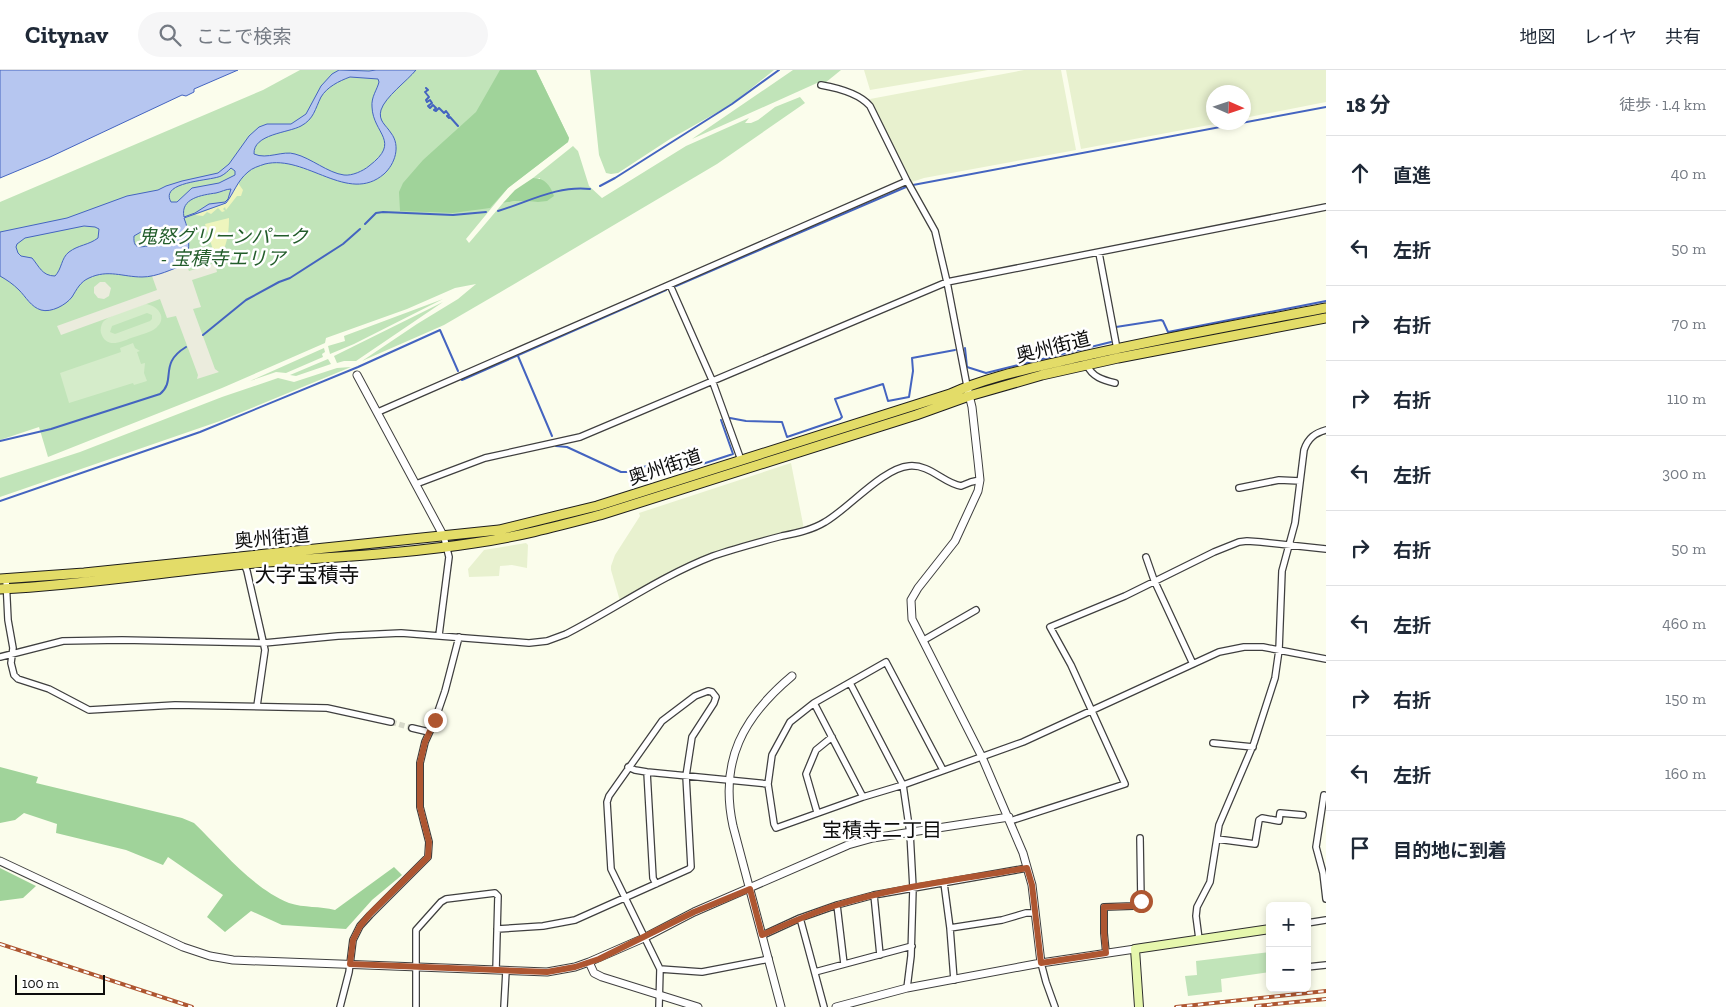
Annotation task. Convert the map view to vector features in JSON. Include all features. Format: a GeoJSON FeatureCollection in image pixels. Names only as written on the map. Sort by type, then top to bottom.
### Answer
{"type":"FeatureCollection","features":[{"type":"Feature","properties":{"kind":"highway","name":"奥州街道"},"geometry":{"type":"LineString","coordinates":[[3,579],[444,537],[499,530],[547,520],[597,506],[950,394],[967,386],[1116,349],[1326,308]]}},
{"type":"Feature","properties":{"kind":"highway","name":"奥州街道"},"geometry":{"type":"LineString","coordinates":[[3,589],[93,582],[244,564],[448,547],[520,535],[600,515],[916,415],[969,396],[1042,375],[1326,318]]}},
{"type":"Feature","properties":{"kind":"main road"},"geometry":{"type":"LineString","coordinates":[[1139,1007],[1135,949],[1266,930]]}},
{"type":"Feature","properties":{"kind":"street"},"geometry":{"type":"LineString","coordinates":[[821,85],[854,95],[864,100],[870,106],[907,181],[935,231],[973,414],[980,480],[977,497],[955,541],[918,588],[911,600],[912,619],[982,757],[1009,819],[1032,885],[1041,963],[1055,1007]]}},
{"type":"Feature","properties":{"kind":"street"},"geometry":{"type":"LineString","coordinates":[[378,412],[907,181]]}},
{"type":"Feature","properties":{"kind":"street"},"geometry":{"type":"LineString","coordinates":[[416,484],[485,458],[580,437],[947,282],[1326,207]]}},
{"type":"Feature","properties":{"kind":"street"},"geometry":{"type":"LineString","coordinates":[[1099,253],[1116,349]]}},
{"type":"Feature","properties":{"kind":"street"},"geometry":{"type":"LineString","coordinates":[[670,285],[712,380],[741,460]]}},
{"type":"Feature","properties":{"kind":"street"},"geometry":{"type":"LineString","coordinates":[[1087,365],[1096,377],[1115,383]]}},
{"type":"Feature","properties":{"kind":"street"},"geometry":{"type":"LineString","coordinates":[[357,375],[448,547],[448,568],[439,636]]}},
{"type":"Feature","properties":{"kind":"street"},"geometry":{"type":"LineString","coordinates":[[1199,939],[1196,916],[1197,907],[1210,882],[1219,825],[1253,747],[1275,678],[1279,650],[1282,571],[1296,515],[1304,450],[1312,436],[1326,430]]}},
{"type":"Feature","properties":{"kind":"street"},"geometry":{"type":"LineString","coordinates":[[0,657],[63,641],[122,640],[264,644],[363,634],[401,633],[529,643],[558,638],[688,567],[735,548],[807,530],[825,522],[887,475],[902,467],[924,467],[961,486],[980,480]]}},
{"type":"Feature","properties":{"kind":"street"},"geometry":{"type":"LineString","coordinates":[[1240,488],[1280,480],[1300,481]]}},
{"type":"Feature","properties":{"kind":"street"},"geometry":{"type":"LineString","coordinates":[[0,861],[183,947],[210,956],[233,960],[547,972],[575,967],[644,938],[694,912],[848,845],[873,838],[1009,819],[1125,784],[1071,665],[1050,627],[1125,596],[1154,580],[1239,542],[1247,541],[1326,548]]}},
{"type":"Feature","properties":{"kind":"street"},"geometry":{"type":"LineString","coordinates":[[1146,557],[1154,580],[1193,664]]}},
{"type":"Feature","properties":{"kind":"street"},"geometry":{"type":"LineString","coordinates":[[244,564],[265,650],[257,706]]}},
{"type":"Feature","properties":{"kind":"street"},"geometry":{"type":"LineString","coordinates":[[3,579],[13,648],[11,663],[14,675],[18,679],[49,689],[89,710],[175,705],[336,709],[391,722]]}},
{"type":"Feature","properties":{"kind":"street"},"geometry":{"type":"LineString","coordinates":[[924,640],[976,610]]}},
{"type":"Feature","properties":{"kind":"street"},"geometry":{"type":"LineString","coordinates":[[340,1007],[350,964],[353,940],[360,926],[428,857],[429,842],[420,807],[420,763],[429,732],[445,691],[459,637]]}},
{"type":"Feature","properties":{"kind":"street"},"geometry":{"type":"LineString","coordinates":[[943,770],[886,662],[814,703],[790,722],[772,755],[768,784],[776,828],[817,812],[904,785],[1023,742],[1219,652],[1244,647],[1263,647],[1326,659]]}},
{"type":"Feature","properties":{"kind":"street"},"geometry":{"type":"LineString","coordinates":[[781,1007],[730,812],[730,780],[733,759],[746,728],[767,699],[792,676]]}},
{"type":"Feature","properties":{"kind":"street"},"geometry":{"type":"LineString","coordinates":[[850,683],[904,785],[910,833],[913,888],[912,946],[907,988]]}},
{"type":"Feature","properties":{"kind":"street"},"geometry":{"type":"LineString","coordinates":[[497,929],[542,926],[575,920],[625,898],[656,884],[691,867],[686,776],[692,737],[714,702],[716,697],[712,692],[708,691],[695,696],[667,716],[657,726],[628,767],[607,802],[611,869],[625,898],[644,938],[660,969],[659,1007]]}},
{"type":"Feature","properties":{"kind":"street"},"geometry":{"type":"LineString","coordinates":[[814,703],[863,797]]}},
{"type":"Feature","properties":{"kind":"street"},"geometry":{"type":"LineString","coordinates":[[412,728],[429,732]]}},
{"type":"Feature","properties":{"kind":"street"},"geometry":{"type":"LineString","coordinates":[[817,812],[806,774],[816,750],[832,737]]}},
{"type":"Feature","properties":{"kind":"street"},"geometry":{"type":"LineString","coordinates":[[1213,743],[1253,747]]}},
{"type":"Feature","properties":{"kind":"street"},"geometry":{"type":"LineString","coordinates":[[628,767],[647,772],[768,784]]}},
{"type":"Feature","properties":{"kind":"street"},"geometry":{"type":"LineString","coordinates":[[647,772],[653,878],[656,884]]}},
{"type":"Feature","properties":{"kind":"street"},"geometry":{"type":"LineString","coordinates":[[1324,795],[1316,847],[1323,873],[1326,899]]}},
{"type":"Feature","properties":{"kind":"street"},"geometry":{"type":"LineString","coordinates":[[1217,839],[1256,844],[1259,820],[1262,818],[1279,821],[1280,813],[1303,815]]}},
{"type":"Feature","properties":{"kind":"street"},"geometry":{"type":"LineString","coordinates":[[1106,953],[1104,907],[1134,906],[1141,901],[1140,838]]}},
{"type":"Feature","properties":{"kind":"street"},"geometry":{"type":"LineString","coordinates":[[762,935],[800,918],[874,895],[1027,868]]}},
{"type":"Feature","properties":{"kind":"street"},"geometry":{"type":"LineString","coordinates":[[944,883],[954,980]]}},
{"type":"Feature","properties":{"kind":"street"},"geometry":{"type":"LineString","coordinates":[[416,1007],[416,930],[441,902],[495,893],[498,896],[496,970]]}},
{"type":"Feature","properties":{"kind":"street"},"geometry":{"type":"LineString","coordinates":[[874,895],[880,955]]}},
{"type":"Feature","properties":{"kind":"street"},"geometry":{"type":"LineString","coordinates":[[837,905],[844,964]]}},
{"type":"Feature","properties":{"kind":"street"},"geometry":{"type":"LineString","coordinates":[[950,928],[1002,920],[1035,912]]}},
{"type":"Feature","properties":{"kind":"street"},"geometry":{"type":"LineString","coordinates":[[800,918],[824,1007]]}},
{"type":"Feature","properties":{"kind":"street"},"geometry":{"type":"LineString","coordinates":[[1311,922],[1326,920]]}},
{"type":"Feature","properties":{"kind":"street"},"geometry":{"type":"LineString","coordinates":[[815,972],[912,946]]}},
{"type":"Feature","properties":{"kind":"street"},"geometry":{"type":"LineString","coordinates":[[836,1007],[907,988],[1041,963],[1135,949]]}},
{"type":"Feature","properties":{"kind":"street"},"geometry":{"type":"LineString","coordinates":[[660,969],[702,972],[769,959]]}},
{"type":"Feature","properties":{"kind":"street"},"geometry":{"type":"LineString","coordinates":[[589,962],[594,973],[602,977],[698,1007]]}},
{"type":"Feature","properties":{"kind":"street"},"geometry":{"type":"LineString","coordinates":[[1311,967],[1326,965]]}},
{"type":"Feature","properties":{"kind":"street"},"geometry":{"type":"LineString","coordinates":[[504,1007],[506,970]]}},
{"type":"Feature","properties":{"kind":"shaded area"},"geometry":{"type":"Polygon","coordinates":[[[500,70],[536,70],[569,138],[568,142],[508,188],[490,208],[453,213],[400,211],[399,192],[403,183],[423,160],[476,112],[500,70]]]}},
{"type":"Feature","properties":{"kind":"shaded area"},"geometry":{"type":"Polygon","coordinates":[[[864,70],[988,70],[870,90],[864,70]]]}},
{"type":"Feature","properties":{"kind":"shaded area"},"geometry":{"type":"Polygon","coordinates":[[[1024,70],[1061,70],[1076,150],[924,178],[912,182],[870,99],[1024,70]]]}},
{"type":"Feature","properties":{"kind":"shaded area"},"geometry":{"type":"Polygon","coordinates":[[[1066,70],[1326,70],[1326,102],[1251,117],[1251,85],[1206,85],[1206,126],[1081,149],[1066,70]]]}},
{"type":"Feature","properties":{"kind":"shaded area"},"geometry":{"type":"Polygon","coordinates":[[[533,178],[541,179],[546,183],[554,196],[547,201],[503,203],[515,190],[533,178]]]}},
{"type":"Feature","properties":{"kind":"shaded area"},"geometry":{"type":"Polygon","coordinates":[[[215,263],[217,272],[192,280],[201,307],[193,309],[215,369],[219,372],[197,379],[198,375],[176,316],[167,318],[160,299],[61,335],[57,326],[157,290],[152,276],[186,264],[189,271],[215,263]]]}},
{"type":"Feature","properties":{"kind":"shaded area"},"geometry":{"type":"Polygon","coordinates":[[[100,282],[105,282],[111,288],[109,296],[104,299],[98,298],[94,293],[94,287],[100,282]]]}},
{"type":"Feature","properties":{"kind":"shaded area"},"geometry":{"type":"Polygon","coordinates":[[[145,304],[154,307],[160,313],[160,324],[156,328],[148,333],[114,343],[110,343],[103,338],[101,326],[106,319],[145,304]],[[147,313],[112,326],[110,332],[115,334],[150,321],[152,315],[147,313]]]}},
{"type":"Feature","properties":{"kind":"shaded area"},"geometry":{"type":"Polygon","coordinates":[[[133,343],[135,348],[140,351],[137,352],[141,364],[145,363],[144,373],[147,381],[134,385],[133,383],[69,403],[60,373],[121,352],[120,348],[133,343]]]}},
{"type":"Feature","properties":{"kind":"shaded area"},"geometry":{"type":"Polygon","coordinates":[[[791,463],[804,529],[697,560],[671,572],[620,601],[611,566],[615,555],[640,516],[639,513],[791,463]]]}},
{"type":"Feature","properties":{"kind":"shaded area"},"geometry":{"type":"Polygon","coordinates":[[[526,543],[528,545],[527,568],[512,565],[500,566],[499,576],[469,577],[468,569],[484,550],[526,543]]]}},
{"type":"Feature","properties":{"kind":"shaded area"},"geometry":{"type":"Polygon","coordinates":[[[0,767],[38,777],[36,783],[182,818],[194,823],[250,878],[275,896],[295,905],[335,910],[394,867],[402,875],[372,900],[346,929],[282,925],[251,911],[225,932],[207,917],[223,895],[168,857],[163,865],[126,850],[56,833],[57,824],[24,813],[15,820],[0,823],[0,767]]]}},
{"type":"Feature","properties":{"kind":"shaded area"},"geometry":{"type":"Polygon","coordinates":[[[0,868],[36,886],[23,898],[0,901],[0,868]]]}},
{"type":"Feature","properties":{"kind":"green space","name":"鬼怒グリーンパーク - 宝積寺エリア"},"geometry":{"type":"Polygon","coordinates":[[[300,70],[536,70],[569,138],[568,142],[508,188],[466,239],[469,243],[503,203],[516,201],[538,202],[540,178],[533,178],[573,146],[578,151],[589,186],[602,198],[686,146],[749,118],[745,123],[758,120],[775,107],[800,97],[805,103],[717,164],[499,293],[444,325],[362,361],[458,299],[476,284],[455,288],[407,309],[326,338],[325,343],[222,388],[48,457],[39,427],[0,440],[0,202],[263,90],[300,70]]]}},
{"type":"Feature","properties":{"kind":"green space"},"geometry":{"type":"Polygon","coordinates":[[[590,70],[774,70],[732,104],[670,139],[618,173],[611,174],[606,173],[599,155],[590,70]]]}},
{"type":"Feature","properties":{"kind":"green space"},"geometry":{"type":"Polygon","coordinates":[[[793,70],[841,70],[825,83],[817,83],[692,139],[793,70]]]}},
{"type":"Feature","properties":{"kind":"green space"},"geometry":{"type":"Polygon","coordinates":[[[443,299],[354,344],[330,354],[328,346],[345,341],[344,336],[443,299]]]}},
{"type":"Feature","properties":{"kind":"green space"},"geometry":{"type":"Polygon","coordinates":[[[443,302],[356,361],[337,363],[334,356],[443,302]]]}},
{"type":"Feature","properties":{"kind":"green space"},"geometry":{"type":"Polygon","coordinates":[[[324,348],[323,357],[286,373],[276,372],[250,381],[324,348]]]}},
{"type":"Feature","properties":{"kind":"green space"},"geometry":{"type":"Polygon","coordinates":[[[328,359],[331,364],[296,376],[290,375],[328,359]]]}},
{"type":"Feature","properties":{"kind":"green space"},"geometry":{"type":"Polygon","coordinates":[[[351,367],[220,421],[0,497],[0,478],[80,452],[222,397],[278,378],[294,382],[337,368],[351,367]]]}},
{"type":"Feature","properties":{"kind":"green space"},"geometry":{"type":"Polygon","coordinates":[[[1266,952],[1266,973],[1221,979],[1222,992],[1188,996],[1185,976],[1197,975],[1196,961],[1266,952]]]}},
{"type":"Feature","properties":{"kind":"sand"},"geometry":{"type":"Polygon","coordinates":[[[238,183],[243,190],[241,196],[237,196],[226,210],[225,207],[223,209],[225,211],[222,212],[218,208],[211,214],[207,212],[203,216],[195,215],[226,203],[238,183]]]}},
{"type":"Feature","properties":{"kind":"sand"},"geometry":{"type":"Polygon","coordinates":[[[229,218],[228,234],[224,249],[214,253],[205,224],[229,218]]]}},
{"type":"Feature","properties":{"kind":"water"},"geometry":{"type":"Polygon","coordinates":[[[0,70],[238,70],[194,89],[194,92],[186,96],[182,95],[48,158],[0,178],[0,70]]]}},
{"type":"Feature","properties":{"kind":"water"},"geometry":{"type":"Polygon","coordinates":[[[339,70],[416,70],[391,95],[381,110],[382,120],[396,143],[394,160],[384,174],[370,182],[356,184],[341,182],[296,166],[280,163],[256,167],[241,179],[226,203],[184,218],[189,241],[186,264],[148,277],[96,275],[83,282],[69,300],[54,309],[45,311],[37,309],[22,293],[0,276],[0,232],[67,218],[127,196],[158,190],[182,181],[218,173],[229,164],[249,136],[259,127],[267,124],[291,124],[306,114],[321,86],[332,74],[339,70]],[[350,77],[334,85],[321,97],[309,120],[301,126],[265,138],[255,147],[254,154],[264,156],[285,153],[295,154],[344,175],[357,173],[369,166],[384,150],[385,143],[372,107],[373,97],[379,82],[378,79],[350,77]],[[231,168],[215,178],[179,186],[172,190],[169,195],[171,202],[177,202],[192,188],[219,183],[235,175],[235,171],[231,168]],[[231,189],[199,196],[189,202],[185,206],[184,217],[195,213],[209,204],[225,202],[231,189]],[[84,226],[25,238],[17,244],[18,253],[21,256],[32,258],[44,272],[55,276],[66,254],[98,238],[99,229],[84,226]],[[146,229],[134,236],[134,241],[138,247],[151,246],[153,244],[151,235],[146,229]]]}},
{"type":"Feature","properties":{"kind":"waterway"},"geometry":{"type":"LineString","coordinates":[[600,186],[732,104],[779,70]]}},
{"type":"Feature","properties":{"kind":"waterway"},"geometry":{"type":"LineString","coordinates":[[426,88],[428,90],[425,92],[429,97],[426,100],[427,102],[430,100],[432,103],[428,106],[430,108],[433,105],[436,111],[439,108],[444,113],[446,111],[449,115],[447,116],[458,126]]}},
{"type":"Feature","properties":{"kind":"waterway"},"geometry":{"type":"LineString","coordinates":[[913,185],[1326,107]]}},
{"type":"Feature","properties":{"kind":"waterway"},"geometry":{"type":"LineString","coordinates":[[676,286],[906,187]]}},
{"type":"Feature","properties":{"kind":"waterway"},"geometry":{"type":"LineString","coordinates":[[498,211],[566,189],[590,189]]}},
{"type":"Feature","properties":{"kind":"waterway"},"geometry":{"type":"LineString","coordinates":[[365,224],[376,213],[383,212],[453,215],[486,212]]}},
{"type":"Feature","properties":{"kind":"waterway"},"geometry":{"type":"LineString","coordinates":[[203,335],[246,300],[290,278],[343,244],[360,229]]}},
{"type":"Feature","properties":{"kind":"waterway"},"geometry":{"type":"LineString","coordinates":[[462,380],[666,290]]}},
{"type":"Feature","properties":{"kind":"waterway"},"geometry":{"type":"LineString","coordinates":[[1116,327],[1161,320],[1168,332],[1326,301]]}},
{"type":"Feature","properties":{"kind":"waterway"},"geometry":{"type":"LineString","coordinates":[[0,501],[200,432],[358,367],[440,330],[458,371]]}},
{"type":"Feature","properties":{"kind":"waterway"},"geometry":{"type":"LineString","coordinates":[[965,348],[967,367],[986,373],[1111,342]]}},
{"type":"Feature","properties":{"kind":"waterway"},"geometry":{"type":"LineString","coordinates":[[0,441],[51,429],[160,394],[165,389],[173,360],[186,347]]}},
{"type":"Feature","properties":{"kind":"waterway"},"geometry":{"type":"LineString","coordinates":[[730,418],[746,421],[782,422],[787,437],[840,419],[842,417],[835,399],[883,384],[888,401],[909,397],[913,371],[912,358],[955,350]]}},
{"type":"Feature","properties":{"kind":"waterway"},"geometry":{"type":"LineString","coordinates":[[518,356],[552,436]]}},
{"type":"Feature","properties":{"kind":"waterway"},"geometry":{"type":"LineString","coordinates":[[556,446],[567,447],[621,472],[641,467],[678,463],[684,470],[733,454],[721,420]]}},
{"type":"Feature","properties":{"kind":"tunnel"},"geometry":{"type":"LineString","coordinates":[[391,722],[412,728]]}},
{"type":"Feature","properties":{"kind":"railway"},"geometry":{"type":"LineString","coordinates":[[0,944],[192,1007]]}},
{"type":"Feature","properties":{"kind":"railway"},"geometry":{"type":"LineString","coordinates":[[1176,1007],[1326,991]]}},
{"type":"Feature","properties":{"kind":"railway"},"geometry":{"type":"LineString","coordinates":[[1256,1006],[1326,999]]}},
{"type":"Feature","properties":{"kind":"district","name":"大字宝積寺"},"geometry":{"type":"Point","coordinates":[307,574]}},
{"type":"Feature","properties":{"kind":"district","name":"宝積寺二丁目"},"geometry":{"type":"Point","coordinates":[882,830]}},
{"type":"Feature","properties":{"kind":"route"},"geometry":{"type":"LineString","coordinates":[[435,720],[425,742],[420,763],[419,781],[420,807],[429,842],[428,857],[360,926],[350,950],[350,964],[547,972],[575,967],[599,959],[694,912],[750,889],[762,935],[800,918],[874,895],[1027,868],[1032,885],[1041,963],[1106,953],[1104,907],[1134,906],[1141,901]]}}]}
